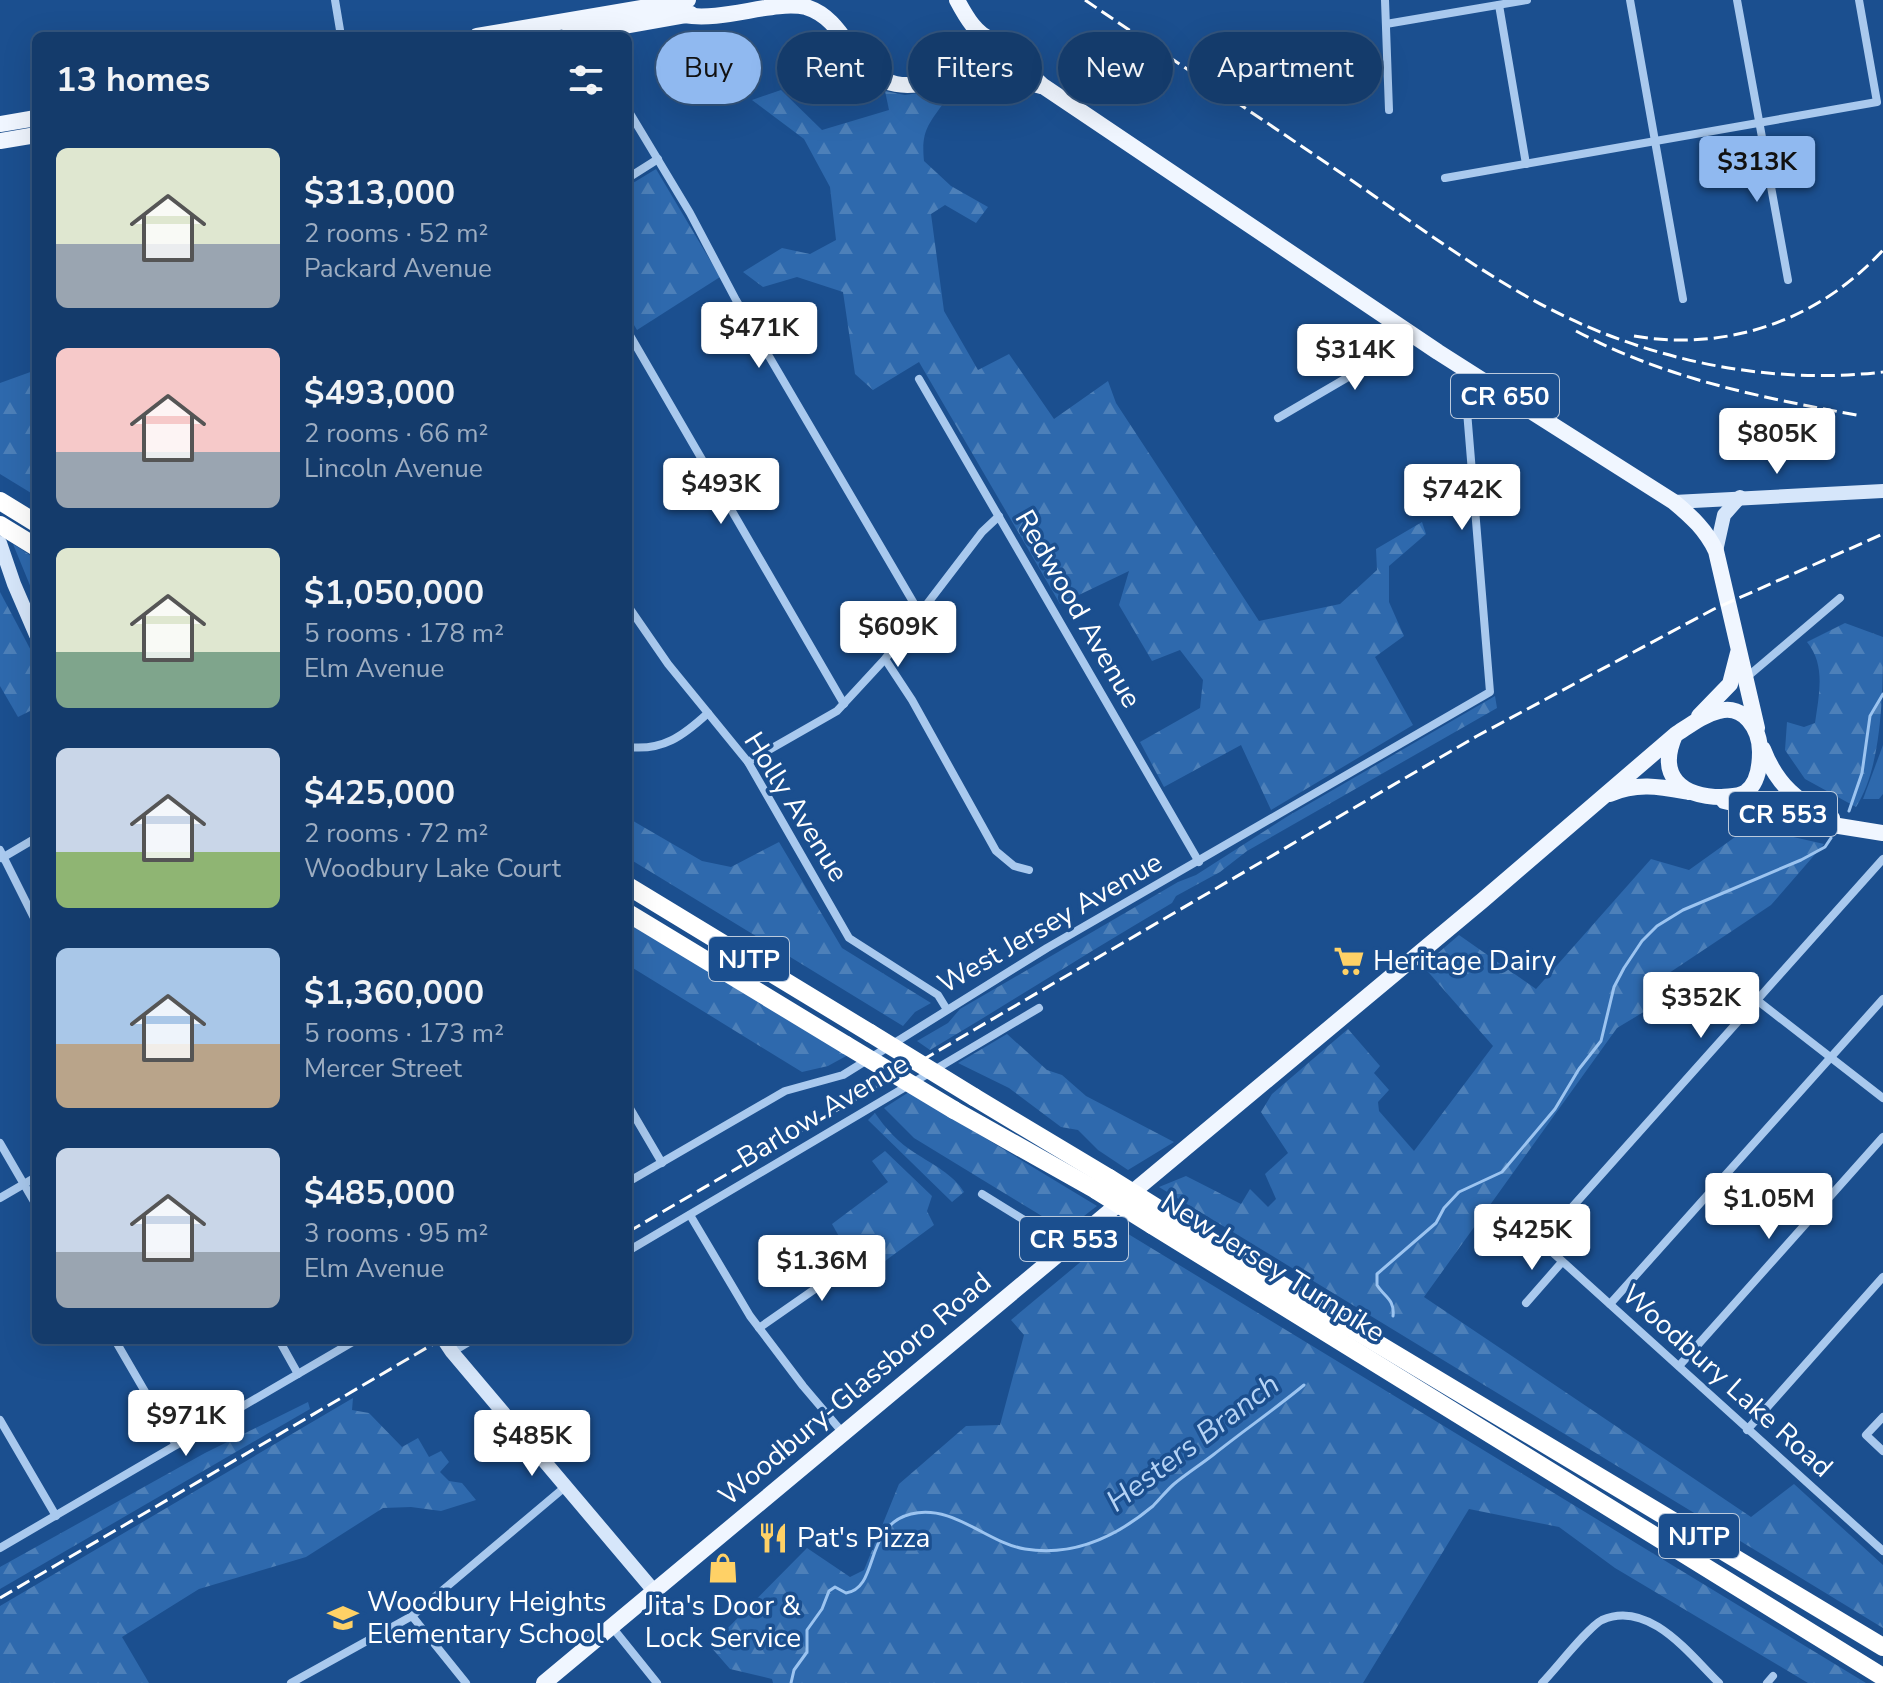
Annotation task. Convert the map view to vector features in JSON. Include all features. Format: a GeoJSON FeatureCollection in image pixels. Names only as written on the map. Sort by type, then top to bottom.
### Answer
{"type":"FeatureCollection","features":[{"type":"Feature","properties":{"kind":"highway"},"geometry":{"type":"LineString","coordinates":[[0,501],[32,521]]}},
{"type":"Feature","properties":{"kind":"highway"},"geometry":{"type":"LineString","coordinates":[[0,525],[32,545]]}},
{"type":"Feature","properties":{"kind":"highway","name":"New Jersey Turnpike"},"geometry":{"type":"LineString","coordinates":[[632,888],[974,1097],[1102,1184],[1883,1677]]}},
{"type":"Feature","properties":{"kind":"highway","name":"New Jersey Turnpike"},"geometry":{"type":"LineString","coordinates":[[632,915],[954,1110],[1102,1184]]}},
{"type":"Feature","properties":{"kind":"highway","name":"New Jersey Turnpike"},"geometry":{"type":"LineString","coordinates":[[1159,1219],[1328,1314],[1883,1647]]}},
{"type":"Feature","properties":{"kind":"main road"},"geometry":{"type":"LineString","coordinates":[[509,32],[766,0]]}},
{"type":"Feature","properties":{"kind":"main road","name":"CR 650"},"geometry":{"type":"LineString","coordinates":[[957,0],[979,32]]}},
{"type":"Feature","properties":{"kind":"main road","name":"CR 650"},"geometry":{"type":"LineString","coordinates":[[970,0],[992,32]]}},
{"type":"Feature","properties":{"kind":"main road"},"geometry":{"type":"LineString","coordinates":[[686,8],[705,18],[779,5],[803,6],[829,20],[843,34],[856,59],[867,71],[885,81],[908,85]]}},
{"type":"Feature","properties":{"kind":"main road"},"geometry":{"type":"LineString","coordinates":[[576,32],[604,20]]}},
{"type":"Feature","properties":{"kind":"main road","name":"CR 650"},"geometry":{"type":"LineString","coordinates":[[1043,86],[1467,372],[1674,502],[1699,524],[1716,551],[1759,736]]}},
{"type":"Feature","properties":{"kind":"main road"},"geometry":{"type":"LineString","coordinates":[[0,124],[32,119]]}},
{"type":"Feature","properties":{"kind":"main road"},"geometry":{"type":"LineString","coordinates":[[0,141],[32,136]]}},
{"type":"Feature","properties":{"kind":"main road"},"geometry":{"type":"LineString","coordinates":[[1674,502],[1883,491]]}},
{"type":"Feature","properties":{"kind":"main road"},"geometry":{"type":"LineString","coordinates":[[1716,551],[1724,515],[1740,497]]}},
{"type":"Feature","properties":{"kind":"main road"},"geometry":{"type":"LineString","coordinates":[[2,548],[32,625]]}},
{"type":"Feature","properties":{"kind":"main road","name":"CR 650"},"geometry":{"type":"LineString","coordinates":[[1693,723],[1730,684],[1740,644]]}},
{"type":"Feature","properties":{"kind":"main road"},"geometry":{"type":"LineString","coordinates":[[1727,710],[1745,716],[1759,736],[1759,765],[1751,787],[1742,795],[1704,795],[1681,786],[1670,770],[1668,751],[1675,735],[1693,723],[1727,710]]}},
{"type":"Feature","properties":{"kind":"main road","name":"Woodbury-Glassboro Road"},"geometry":{"type":"LineString","coordinates":[[544,1683],[1605,797],[1620,780],[1675,735]]}},
{"type":"Feature","properties":{"kind":"main road","name":"CR 553"},"geometry":{"type":"LineString","coordinates":[[1759,736],[1778,780],[1796,799],[1856,828]]}},
{"type":"Feature","properties":{"kind":"main road","name":"Woodbury-Glassboro Road"},"geometry":{"type":"LineString","coordinates":[[1605,797],[1638,786],[1652,785],[1704,795]]}},
{"type":"Feature","properties":{"kind":"main road","name":"CR 553"},"geometry":{"type":"LineString","coordinates":[[1704,795],[1814,822],[1883,833]]}},
{"type":"Feature","properties":{"kind":"main road"},"geometry":{"type":"LineString","coordinates":[[448,1346],[654,1591]]}},
{"type":"Feature","properties":{"kind":"street"},"geometry":{"type":"LineString","coordinates":[[335,0],[340,32]]}},
{"type":"Feature","properties":{"kind":"street"},"geometry":{"type":"LineString","coordinates":[[1385,0],[1389,110]]}},
{"type":"Feature","properties":{"kind":"street"},"geometry":{"type":"LineString","coordinates":[[1386,24],[1527,0]]}},
{"type":"Feature","properties":{"kind":"street"},"geometry":{"type":"LineString","coordinates":[[1630,0],[1683,299]]}},
{"type":"Feature","properties":{"kind":"street"},"geometry":{"type":"LineString","coordinates":[[1737,0],[1788,280]]}},
{"type":"Feature","properties":{"kind":"street"},"geometry":{"type":"LineString","coordinates":[[1445,178],[1877,102],[1859,0]]}},
{"type":"Feature","properties":{"kind":"street"},"geometry":{"type":"LineString","coordinates":[[1499,5],[1526,164]]}},
{"type":"Feature","properties":{"kind":"street"},"geometry":{"type":"LineString","coordinates":[[632,117],[919,612]]}},
{"type":"Feature","properties":{"kind":"street"},"geometry":{"type":"LineString","coordinates":[[632,175],[658,159]]}},
{"type":"Feature","properties":{"kind":"street"},"geometry":{"type":"LineString","coordinates":[[1278,418],[1416,338]]}},
{"type":"Feature","properties":{"kind":"street"},"geometry":{"type":"LineString","coordinates":[[632,339],[844,704]]}},
{"type":"Feature","properties":{"kind":"street","name":"West Jersey Avenue"},"geometry":{"type":"LineString","coordinates":[[632,1180],[785,1091],[843,1075],[916,1031],[946,1008],[1490,692],[1466,399],[1467,372]]}},
{"type":"Feature","properties":{"kind":"street","name":"Redwood Avenue"},"geometry":{"type":"LineString","coordinates":[[919,379],[1199,862]]}},
{"type":"Feature","properties":{"kind":"street"},"geometry":{"type":"LineString","coordinates":[[748,762],[837,711],[885,659],[982,532],[999,516]]}},
{"type":"Feature","properties":{"kind":"street"},"geometry":{"type":"LineString","coordinates":[[1747,677],[1840,598]]}},
{"type":"Feature","properties":{"kind":"street","name":"Holly Avenue"},"geometry":{"type":"LineString","coordinates":[[632,612],[668,664],[748,762],[849,938],[938,995],[946,1008]]}},
{"type":"Feature","properties":{"kind":"street"},"geometry":{"type":"LineString","coordinates":[[885,659],[912,700],[996,851],[1014,866],[1029,870]]}},
{"type":"Feature","properties":{"kind":"street"},"geometry":{"type":"LineString","coordinates":[[632,747],[661,746],[677,740],[708,713]]}},
{"type":"Feature","properties":{"kind":"street"},"geometry":{"type":"LineString","coordinates":[[32,840],[1,855],[32,914]]}},
{"type":"Feature","properties":{"kind":"street"},"geometry":{"type":"LineString","coordinates":[[1883,859],[1758,1001],[1883,1098]]}},
{"type":"Feature","properties":{"kind":"street"},"geometry":{"type":"LineString","coordinates":[[1610,1304],[1883,999]]}},
{"type":"Feature","properties":{"kind":"street","name":"Woodbury Lake Road"},"geometry":{"type":"LineString","coordinates":[[1758,1001],[1541,1242],[1883,1551]]}},
{"type":"Feature","properties":{"kind":"street","name":"Barlow Avenue"},"geometry":{"type":"LineString","coordinates":[[632,1249],[1039,1008]]}},
{"type":"Feature","properties":{"kind":"street"},"geometry":{"type":"LineString","coordinates":[[632,1112],[662,1163]]}},
{"type":"Feature","properties":{"kind":"street"},"geometry":{"type":"LineString","coordinates":[[1679,1366],[1883,1137]]}},
{"type":"Feature","properties":{"kind":"street"},"geometry":{"type":"LineString","coordinates":[[0,1143],[32,1198]]}},
{"type":"Feature","properties":{"kind":"street"},"geometry":{"type":"LineString","coordinates":[[0,1198],[32,1179]]}},
{"type":"Feature","properties":{"kind":"street"},"geometry":{"type":"LineString","coordinates":[[982,1194],[1029,1223],[1055,1254]]}},
{"type":"Feature","properties":{"kind":"street"},"geometry":{"type":"LineString","coordinates":[[690,1215],[759,1328],[843,1433]]}},
{"type":"Feature","properties":{"kind":"street"},"geometry":{"type":"LineString","coordinates":[[759,1328],[868,1252]]}},
{"type":"Feature","properties":{"kind":"street"},"geometry":{"type":"LineString","coordinates":[[1526,1303],[1562,1262]]}},
{"type":"Feature","properties":{"kind":"street"},"geometry":{"type":"LineString","coordinates":[[1747,1430],[1883,1277]]}},
{"type":"Feature","properties":{"kind":"street"},"geometry":{"type":"LineString","coordinates":[[117,1344],[176,1445]]}},
{"type":"Feature","properties":{"kind":"street"},"geometry":{"type":"LineString","coordinates":[[281,1344],[298,1374]]}},
{"type":"Feature","properties":{"kind":"street"},"geometry":{"type":"LineString","coordinates":[[0,1548],[349,1344]]}},
{"type":"Feature","properties":{"kind":"street"},"geometry":{"type":"LineString","coordinates":[[1883,1417],[1866,1435],[1883,1451]]}},
{"type":"Feature","properties":{"kind":"street"},"geometry":{"type":"LineString","coordinates":[[0,1420],[56,1516]]}},
{"type":"Feature","properties":{"kind":"street"},"geometry":{"type":"LineString","coordinates":[[291,1683],[412,1616],[565,1487]]}},
{"type":"Feature","properties":{"kind":"street"},"geometry":{"type":"LineString","coordinates":[[412,1616],[466,1683]]}},
{"type":"Feature","properties":{"kind":"street"},"geometry":{"type":"LineString","coordinates":[[1542,1683],[1600,1621],[1629,1616],[1661,1628],[1719,1683]]}},
{"type":"Feature","properties":{"kind":"street"},"geometry":{"type":"LineString","coordinates":[[611,1626],[657,1683]]}},
{"type":"Feature","properties":{"kind":"green space"},"geometry":{"type":"Polygon","coordinates":[[[777,91],[777,104],[795,104],[822,130],[889,110],[892,92],[908,95],[908,104],[943,104],[927,129],[924,161],[951,186],[988,207],[976,223],[945,205],[931,214],[944,311],[978,370],[1009,354],[1054,419],[1108,381],[1116,403],[1259,621],[1340,604],[1377,570],[1376,549],[1422,522],[1426,534],[1389,566],[1389,602],[1404,636],[1375,657],[1413,725],[1271,810],[1241,745],[1164,787],[1140,742],[1200,708],[1203,680],[1180,650],[1152,661],[1119,605],[1129,571],[1060,604],[919,362],[873,390],[855,374],[843,292],[797,277],[763,287],[743,272],[782,248],[810,254],[836,240],[830,187],[804,139],[757,104],[761,104],[761,97],[777,91]]]}},
{"type":"Feature","properties":{"kind":"green space"},"geometry":{"type":"Polygon","coordinates":[[[656,169],[720,277],[637,330],[632,322],[632,184],[656,169]]]}},
{"type":"Feature","properties":{"kind":"green space"},"geometry":{"type":"Polygon","coordinates":[[[32,371],[32,494],[0,474],[0,383],[32,371]]]}},
{"type":"Feature","properties":{"kind":"green space"},"geometry":{"type":"Polygon","coordinates":[[[13,544],[32,556],[32,590],[13,544]]]}},
{"type":"Feature","properties":{"kind":"green space"},"geometry":{"type":"Polygon","coordinates":[[[0,592],[32,652],[32,710],[18,717],[0,686],[0,592]]]}},
{"type":"Feature","properties":{"kind":"green space"},"geometry":{"type":"Polygon","coordinates":[[[1845,623],[1883,637],[1880,726],[1872,770],[1856,807],[1805,779],[1785,750],[1787,722],[1804,727],[1815,723],[1819,670],[1807,642],[1845,623]]]}},
{"type":"Feature","properties":{"kind":"green space"},"geometry":{"type":"Polygon","coordinates":[[[1495,696],[1497,708],[1247,851],[1220,872],[1176,896],[1172,903],[930,1050],[917,1041],[948,1023],[960,1009],[1178,882],[1196,875],[1288,816],[1495,696]]]}},
{"type":"Feature","properties":{"kind":"green space"},"geometry":{"type":"Polygon","coordinates":[[[1883,745],[1883,794],[1879,799],[1863,799],[1883,745]]]}},
{"type":"Feature","properties":{"kind":"green space"},"geometry":{"type":"Polygon","coordinates":[[[632,820],[702,861],[731,867],[779,842],[842,948],[931,1003],[915,1012],[903,1026],[632,860],[632,820]]]}},
{"type":"Feature","properties":{"kind":"green space"},"geometry":{"type":"Polygon","coordinates":[[[1749,827],[1824,844],[1771,905],[1663,977],[1657,1004],[1617,1028],[1424,1297],[1751,1517],[1794,1484],[1883,1565],[1883,1628],[1159,1187],[1186,1176],[1241,1204],[1250,1189],[1268,1207],[1276,1199],[1265,1174],[1288,1153],[1261,1112],[1272,1094],[1348,1029],[1380,1066],[1374,1073],[1389,1090],[1378,1102],[1379,1111],[1414,1151],[1493,1046],[1423,966],[1459,935],[1536,989],[1651,859],[1689,870],[1749,827]]]}},
{"type":"Feature","properties":{"kind":"green space"},"geometry":{"type":"Polygon","coordinates":[[[632,923],[848,1055],[828,1066],[802,1072],[632,967],[632,923]]]}},
{"type":"Feature","properties":{"kind":"green space"},"geometry":{"type":"Polygon","coordinates":[[[1007,1034],[1047,1070],[1062,1075],[1086,1096],[1174,1142],[1128,1170],[1098,1150],[1078,1130],[1061,1127],[1009,1088],[958,1063],[1007,1034]]]}},
{"type":"Feature","properties":{"kind":"green space"},"geometry":{"type":"Polygon","coordinates":[[[909,1092],[1097,1206],[1071,1226],[1055,1224],[914,1138],[884,1108],[909,1092]]]}},
{"type":"Feature","properties":{"kind":"green space"},"geometry":{"type":"Polygon","coordinates":[[[875,1113],[898,1140],[948,1175],[964,1192],[952,1202],[868,1120],[875,1113]]]}},
{"type":"Feature","properties":{"kind":"green space"},"geometry":{"type":"Polygon","coordinates":[[[885,1151],[932,1196],[927,1211],[934,1225],[885,1261],[872,1239],[850,1256],[832,1224],[888,1182],[872,1161],[885,1151]]]}},
{"type":"Feature","properties":{"kind":"green space"},"geometry":{"type":"Polygon","coordinates":[[[1120,1229],[1866,1683],[1808,1683],[1615,1568],[1559,1527],[1469,1509],[1363,1683],[773,1683],[772,1679],[730,1669],[710,1646],[807,1548],[850,1577],[864,1570],[899,1484],[966,1426],[1000,1425],[1024,1335],[1011,1320],[1120,1229]]]}},
{"type":"Feature","properties":{"kind":"green space"},"geometry":{"type":"Polygon","coordinates":[[[353,1398],[352,1410],[369,1413],[402,1447],[418,1438],[429,1457],[441,1451],[449,1462],[440,1472],[449,1481],[462,1483],[476,1500],[441,1511],[411,1507],[383,1508],[306,1557],[199,1589],[122,1637],[149,1683],[0,1683],[0,1606],[353,1398]]]}},
{"type":"Feature","properties":{"kind":"green space"},"geometry":{"type":"Polygon","coordinates":[[[308,1402],[310,1409],[0,1589],[0,1567],[205,1453],[308,1402]]]}},
{"type":"Feature","properties":{"kind":"waterway","name":"Hesters Branch"},"geometry":{"type":"LineString","coordinates":[[1849,811],[1862,773],[1870,716],[1883,694]]}},
{"type":"Feature","properties":{"kind":"waterway","name":"Hesters Branch"},"geometry":{"type":"LineString","coordinates":[[1393,1316],[1391,1302],[1377,1285],[1377,1274],[1436,1223],[1444,1208],[1459,1192],[1502,1172],[1555,1109],[1579,1069],[1601,1041],[1614,987],[1642,941],[1657,926],[1683,910],[1801,860],[1825,847],[1831,838]]}},
{"type":"Feature","properties":{"kind":"waterway","name":"Hesters Branch"},"geometry":{"type":"LineString","coordinates":[[791,1683],[794,1670],[807,1652],[807,1630],[822,1609],[829,1591],[835,1587],[846,1593],[857,1589],[864,1580],[878,1543],[896,1521],[911,1514],[941,1514],[1010,1545],[1043,1551],[1093,1542],[1139,1517],[1179,1480],[1304,1385]]}},
{"type":"Feature","properties":{"kind":"railway"},"geometry":{"type":"LineString","coordinates":[[1085,0],[1459,255],[1508,286],[1573,320],[1658,352],[1747,371],[1792,375],[1883,372]]}},
{"type":"Feature","properties":{"kind":"railway"},"geometry":{"type":"LineString","coordinates":[[1634,336],[1669,340],[1704,339],[1770,325],[1830,295],[1883,250]]}},
{"type":"Feature","properties":{"kind":"railway"},"geometry":{"type":"LineString","coordinates":[[1576,331],[1645,362],[1716,385],[1862,416]]}},
{"type":"Feature","properties":{"kind":"railway"},"geometry":{"type":"LineString","coordinates":[[632,1230],[1477,736],[1714,609],[1883,534]]}},
{"type":"Feature","properties":{"kind":"railway"},"geometry":{"type":"LineString","coordinates":[[0,1598],[433,1344]]}},
{"type":"Feature","properties":{"kind":"place","name":"Heritage Dairy"},"geometry":{"type":"Point","coordinates":[1349,961]}},
{"type":"Feature","properties":{"kind":"place","name":"Pat's Pizza"},"geometry":{"type":"Point","coordinates":[773,1538]}},
{"type":"Feature","properties":{"kind":"place","name":"Jita's Door & Lock Service"},"geometry":{"type":"Point","coordinates":[723,1568]}},
{"type":"Feature","properties":{"kind":"place","name":"Woodbury Heights Elementary School"},"geometry":{"type":"Point","coordinates":[343,1618]}}]}
